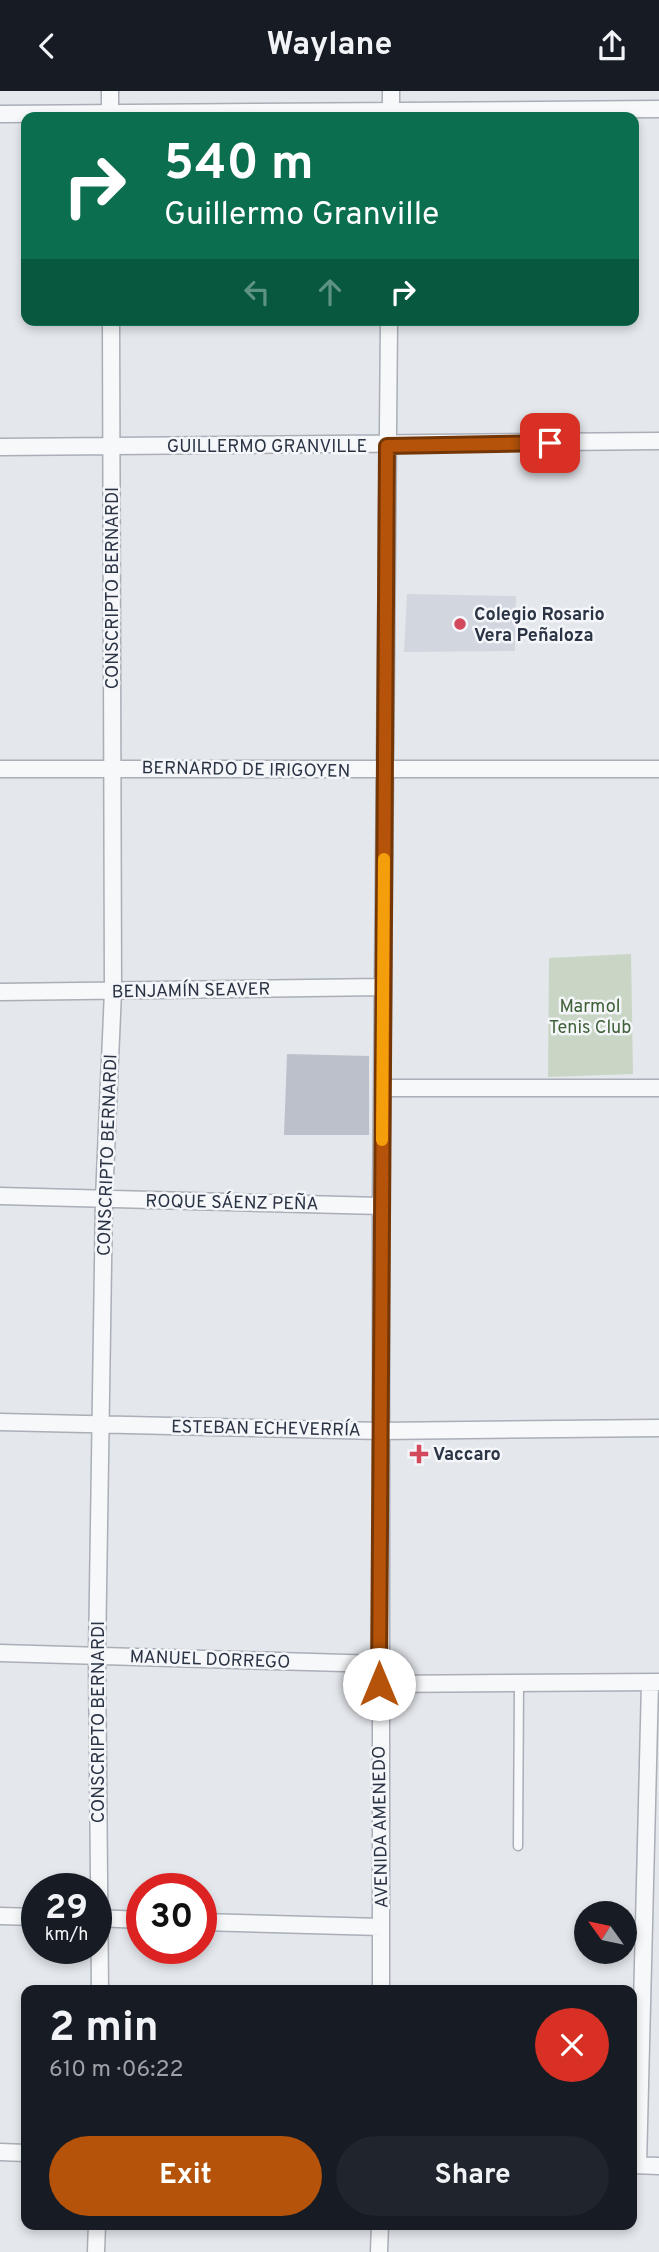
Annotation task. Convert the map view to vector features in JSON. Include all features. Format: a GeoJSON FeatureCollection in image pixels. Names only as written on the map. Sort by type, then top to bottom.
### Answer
{"type":"FeatureCollection","features":[{"type":"Feature","properties":{"kind":"street"},"geometry":{"type":"LineString","coordinates":[[110,91],[110,112]]}},
{"type":"Feature","properties":{"kind":"street"},"geometry":{"type":"LineString","coordinates":[[391,91],[391,112]]}},
{"type":"Feature","properties":{"kind":"street"},"geometry":{"type":"LineString","coordinates":[[498,112],[659,109]]}},
{"type":"Feature","properties":{"kind":"street"},"geometry":{"type":"LineString","coordinates":[[0,114],[21,114]]}},
{"type":"Feature","properties":{"kind":"street","name":"CONSCRIPTO BERNARDI"},"geometry":{"type":"LineString","coordinates":[[98,1873],[100,1424],[104,1199],[113,991],[111,326]]}},
{"type":"Feature","properties":{"kind":"street","name":"AVENIDA AMENEDO"},"geometry":{"type":"LineString","coordinates":[[381,1985],[380,1206],[388,326]]}},
{"type":"Feature","properties":{"kind":"street","name":"GUILLERMO GRANVILLE"},"geometry":{"type":"LineString","coordinates":[[0,447],[387,446],[659,441]]}},
{"type":"Feature","properties":{"kind":"street","name":"BERNARDO DE IRIGOYEN"},"geometry":{"type":"LineString","coordinates":[[0,769],[659,769]]}},
{"type":"Feature","properties":{"kind":"street","name":"BENJAMÍN SEAVER"},"geometry":{"type":"LineString","coordinates":[[0,992],[383,987]]}},
{"type":"Feature","properties":{"kind":"street"},"geometry":{"type":"LineString","coordinates":[[382,1087],[659,1088]]}},
{"type":"Feature","properties":{"kind":"street","name":"ROQUE SÁENZ PEÑA"},"geometry":{"type":"LineString","coordinates":[[0,1196],[380,1206]]}},
{"type":"Feature","properties":{"kind":"street","name":"ESTEBAN ECHEVERRÍA"},"geometry":{"type":"LineString","coordinates":[[0,1422],[380,1431],[659,1428]]}},
{"type":"Feature","properties":{"kind":"street","name":"MANUEL DORREGO"},"geometry":{"type":"LineString","coordinates":[[0,1653],[379,1664]]}},
{"type":"Feature","properties":{"kind":"street"},"geometry":{"type":"LineString","coordinates":[[379,1684],[654,1683],[637,2114]]}},
{"type":"Feature","properties":{"kind":"street"},"geometry":{"type":"LineString","coordinates":[[0,1916],[21,1917]]}},
{"type":"Feature","properties":{"kind":"street"},"geometry":{"type":"LineString","coordinates":[[217,1922],[381,1927]]}},
{"type":"Feature","properties":{"kind":"street","name":"CONSCRIPTO BERNARDI"},"geometry":{"type":"LineString","coordinates":[[99,1964],[100,1985]]}},
{"type":"Feature","properties":{"kind":"street"},"geometry":{"type":"LineString","coordinates":[[0,2152],[21,2153]]}},
{"type":"Feature","properties":{"kind":"street"},"geometry":{"type":"LineString","coordinates":[[637,2165],[659,2166]]}},
{"type":"Feature","properties":{"kind":"street"},"geometry":{"type":"LineString","coordinates":[[96,2252],[97,2230]]}},
{"type":"Feature","properties":{"kind":"street"},"geometry":{"type":"LineString","coordinates":[[379,2252],[380,2230]]}},
{"type":"Feature","properties":{"kind":"lane"},"geometry":{"type":"LineString","coordinates":[[519,1682],[519,1846]]}},
{"type":"Feature","properties":{"kind":"shaded area","name":"Colegio Rosario Vera Peñaloza"},"geometry":{"type":"Polygon","coordinates":[[[407,594],[516,596],[515,651],[404,652],[407,594]]]}},
{"type":"Feature","properties":{"kind":"green space","name":"Marmol Tenis Club"},"geometry":{"type":"Polygon","coordinates":[[[631,954],[633,1074],[548,1077],[549,958],[631,954]]]}},
{"type":"Feature","properties":{"kind":"building"},"geometry":{"type":"Polygon","coordinates":[[[287,1054],[369,1056],[369,1135],[284,1135],[287,1054]]]}},
{"type":"Feature","properties":{"kind":"slow traffic"},"geometry":{"type":"LineString","coordinates":[[382,1140],[384,859]]}},
{"type":"Feature","properties":{"kind":"place","name":"Colegio Rosario Vera Peñaloza"},"geometry":{"type":"Point","coordinates":[460,624]}},
{"type":"Feature","properties":{"kind":"place","name":"Vaccaro"},"geometry":{"type":"Point","coordinates":[419,1454]}},
{"type":"Feature","properties":{"kind":"route"},"geometry":{"type":"LineString","coordinates":[[379,1684],[387,446],[550,443]]}}]}
